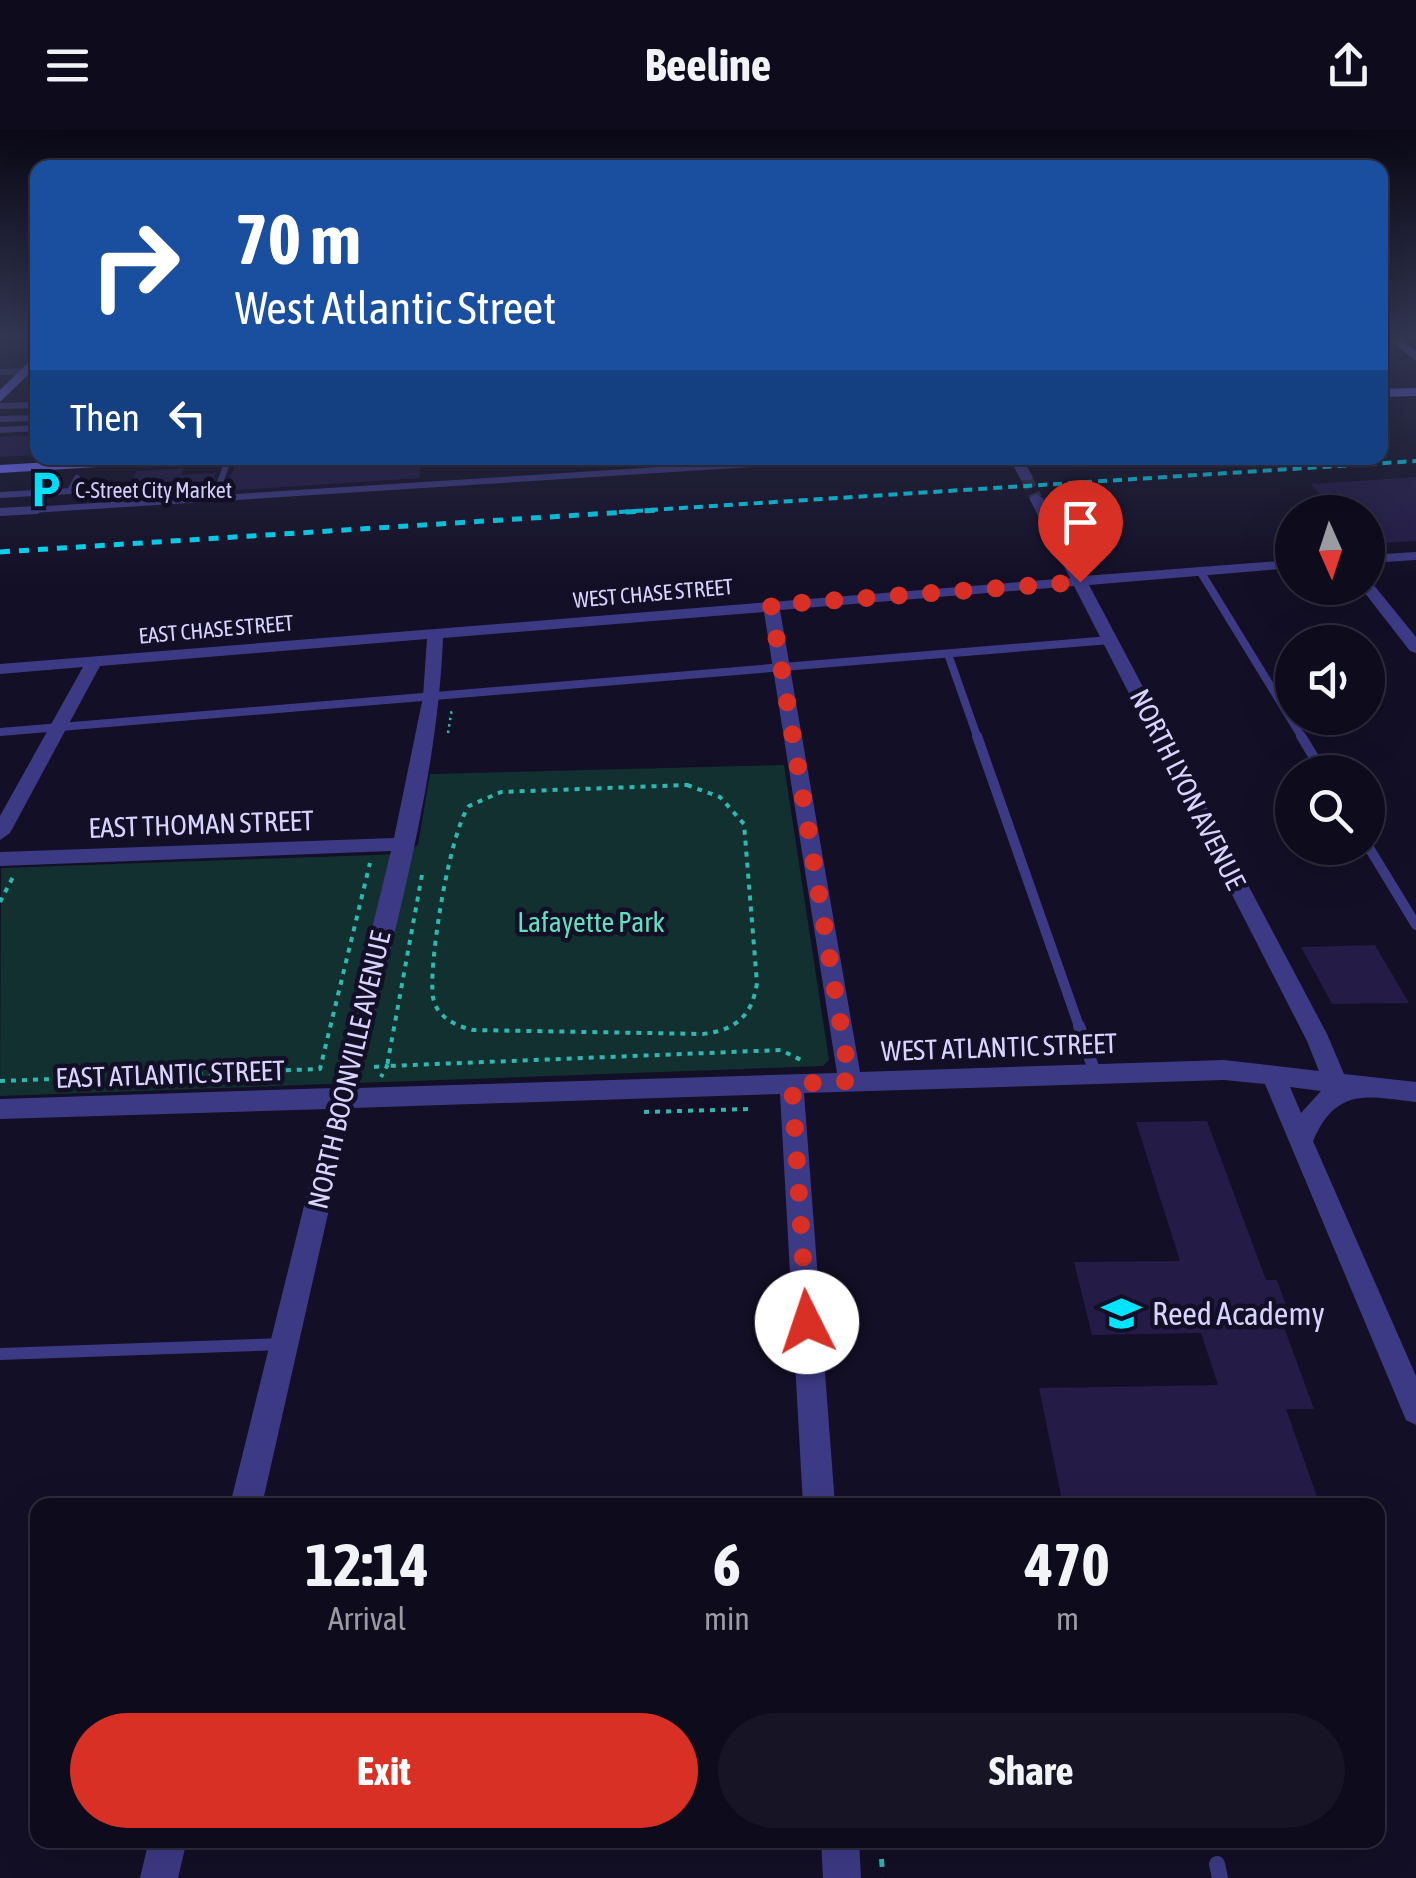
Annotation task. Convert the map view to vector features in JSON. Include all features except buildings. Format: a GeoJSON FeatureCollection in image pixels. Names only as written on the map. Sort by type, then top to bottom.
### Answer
{"type":"FeatureCollection","features":[{"type":"Feature","properties":{"kind":"street"},"geometry":{"type":"LineString","coordinates":[[0,469],[65,465]]}},
{"type":"Feature","properties":{"kind":"street"},"geometry":{"type":"LineString","coordinates":[[1020,465],[1026,477]]}},
{"type":"Feature","properties":{"kind":"street","name":"NORTH LYON AVENUE"},"geometry":{"type":"LineString","coordinates":[[1036,498],[1319,1041],[1335,1082]]}},
{"type":"Feature","properties":{"kind":"street"},"geometry":{"type":"LineString","coordinates":[[1385,558],[1416,556]]}},
{"type":"Feature","properties":{"kind":"street","name":"WEST CHASE STREET"},"geometry":{"type":"LineString","coordinates":[[435,634],[1275,565]]}},
{"type":"Feature","properties":{"kind":"street"},"geometry":{"type":"LineString","coordinates":[[771,605],[850,1081]]}},
{"type":"Feature","properties":{"kind":"street"},"geometry":{"type":"LineString","coordinates":[[1382,605],[1416,648]]}},
{"type":"Feature","properties":{"kind":"street","name":"EAST CHASE STREET"},"geometry":{"type":"LineString","coordinates":[[0,670],[435,634]]}},
{"type":"Feature","properties":{"kind":"street","name":"NORTH BOONVILLE AVENUE"},"geometry":{"type":"LineString","coordinates":[[248,1498],[342,1096],[353,1068],[401,851],[432,697],[435,634]]}},
{"type":"Feature","properties":{"kind":"street"},"geometry":{"type":"LineString","coordinates":[[0,833],[94,662]]}},
{"type":"Feature","properties":{"kind":"street","name":"EAST THOMAN STREET"},"geometry":{"type":"LineString","coordinates":[[0,859],[401,851]]}},
{"type":"Feature","properties":{"kind":"street","name":"WEST ATLANTIC STREET"},"geometry":{"type":"LineString","coordinates":[[342,1096],[802,1075],[850,1081],[1224,1070],[1416,1092]]}},
{"type":"Feature","properties":{"kind":"street"},"geometry":{"type":"LineString","coordinates":[[802,1075],[818,1498]]}},
{"type":"Feature","properties":{"kind":"street"},"geometry":{"type":"LineString","coordinates":[[1274,1078],[1416,1410]]}},
{"type":"Feature","properties":{"kind":"street"},"geometry":{"type":"LineString","coordinates":[[1301,1141],[1314,1110],[1330,1095],[1364,1087]]}},
{"type":"Feature","properties":{"kind":"street","name":"EAST ATLANTIC STREET"},"geometry":{"type":"LineString","coordinates":[[0,1109],[342,1096]]}},
{"type":"Feature","properties":{"kind":"street"},"geometry":{"type":"LineString","coordinates":[[160,1878],[166,1848]]}},
{"type":"Feature","properties":{"kind":"street"},"geometry":{"type":"LineString","coordinates":[[840,1848],[842,1878]]}},
{"type":"Feature","properties":{"kind":"lane"},"geometry":{"type":"LineString","coordinates":[[0,418],[30,418]]}},
{"type":"Feature","properties":{"kind":"lane"},"geometry":{"type":"LineString","coordinates":[[0,430],[30,428]]}},
{"type":"Feature","properties":{"kind":"lane"},"geometry":{"type":"LineString","coordinates":[[218,488],[226,465]]}},
{"type":"Feature","properties":{"kind":"lane"},"geometry":{"type":"LineString","coordinates":[[0,512],[692,465]]}},
{"type":"Feature","properties":{"kind":"lane"},"geometry":{"type":"LineString","coordinates":[[0,496],[70,491],[77,478]]}},
{"type":"Feature","properties":{"kind":"lane"},"geometry":{"type":"LineString","coordinates":[[1200,572],[1313,755]]}},
{"type":"Feature","properties":{"kind":"lane"},"geometry":{"type":"LineString","coordinates":[[0,732],[1110,640]]}},
{"type":"Feature","properties":{"kind":"lane"},"geometry":{"type":"LineString","coordinates":[[948,654],[1096,1073]]}},
{"type":"Feature","properties":{"kind":"lane"},"geometry":{"type":"LineString","coordinates":[[1380,865],[1416,925]]}},
{"type":"Feature","properties":{"kind":"lane"},"geometry":{"type":"LineString","coordinates":[[0,1354],[284,1344]]}},
{"type":"Feature","properties":{"kind":"path"},"geometry":{"type":"LineString","coordinates":[[446,741],[453,702]]}},
{"type":"Feature","properties":{"kind":"path"},"geometry":{"type":"LineString","coordinates":[[687,785],[714,792],[740,814],[744,824],[757,983],[750,1014],[741,1024],[720,1033],[456,1027],[437,1010],[432,996],[446,880],[458,823],[465,810],[488,795],[522,790],[687,785]]}},
{"type":"Feature","properties":{"kind":"path"},"geometry":{"type":"LineString","coordinates":[[0,1081],[320,1070],[371,858],[401,851]]}},
{"type":"Feature","properties":{"kind":"path"},"geometry":{"type":"LineString","coordinates":[[0,902],[23,858]]}},
{"type":"Feature","properties":{"kind":"path"},"geometry":{"type":"LineString","coordinates":[[422,875],[387,1066],[781,1050],[802,1075]]}},
{"type":"Feature","properties":{"kind":"path"},"geometry":{"type":"LineString","coordinates":[[881,1848],[884,1878]]}},
{"type":"Feature","properties":{"kind":"green space","name":"Lafayette Park"},"geometry":{"type":"Polygon","coordinates":[[[784,765],[829,1060],[823,1066],[0,1096],[1,868],[402,854],[418,845],[430,774],[784,765]]]}},
{"type":"Feature","properties":{"kind":"tunnel"},"geometry":{"type":"LineString","coordinates":[[1026,477],[1036,498]]}},
{"type":"Feature","properties":{"kind":"railway"},"geometry":{"type":"LineString","coordinates":[[1388,463],[1416,461]]}},
{"type":"Feature","properties":{"kind":"railway"},"geometry":{"type":"LineString","coordinates":[[619,512],[1353,465]]}},
{"type":"Feature","properties":{"kind":"railway"},"geometry":{"type":"LineString","coordinates":[[0,552],[658,510]]}},
{"type":"Feature","properties":{"kind":"place","name":"C-Street City Market"},"geometry":{"type":"Point","coordinates":[45,490]}},
{"type":"Feature","properties":{"kind":"place","name":"Reed Academy"},"geometry":{"type":"Point","coordinates":[1122,1314]}},
{"type":"Feature","properties":{"kind":"route"},"geometry":{"type":"LineString","coordinates":[[807,1322],[792,1084],[850,1081],[771,605],[1080,582]]}}]}
